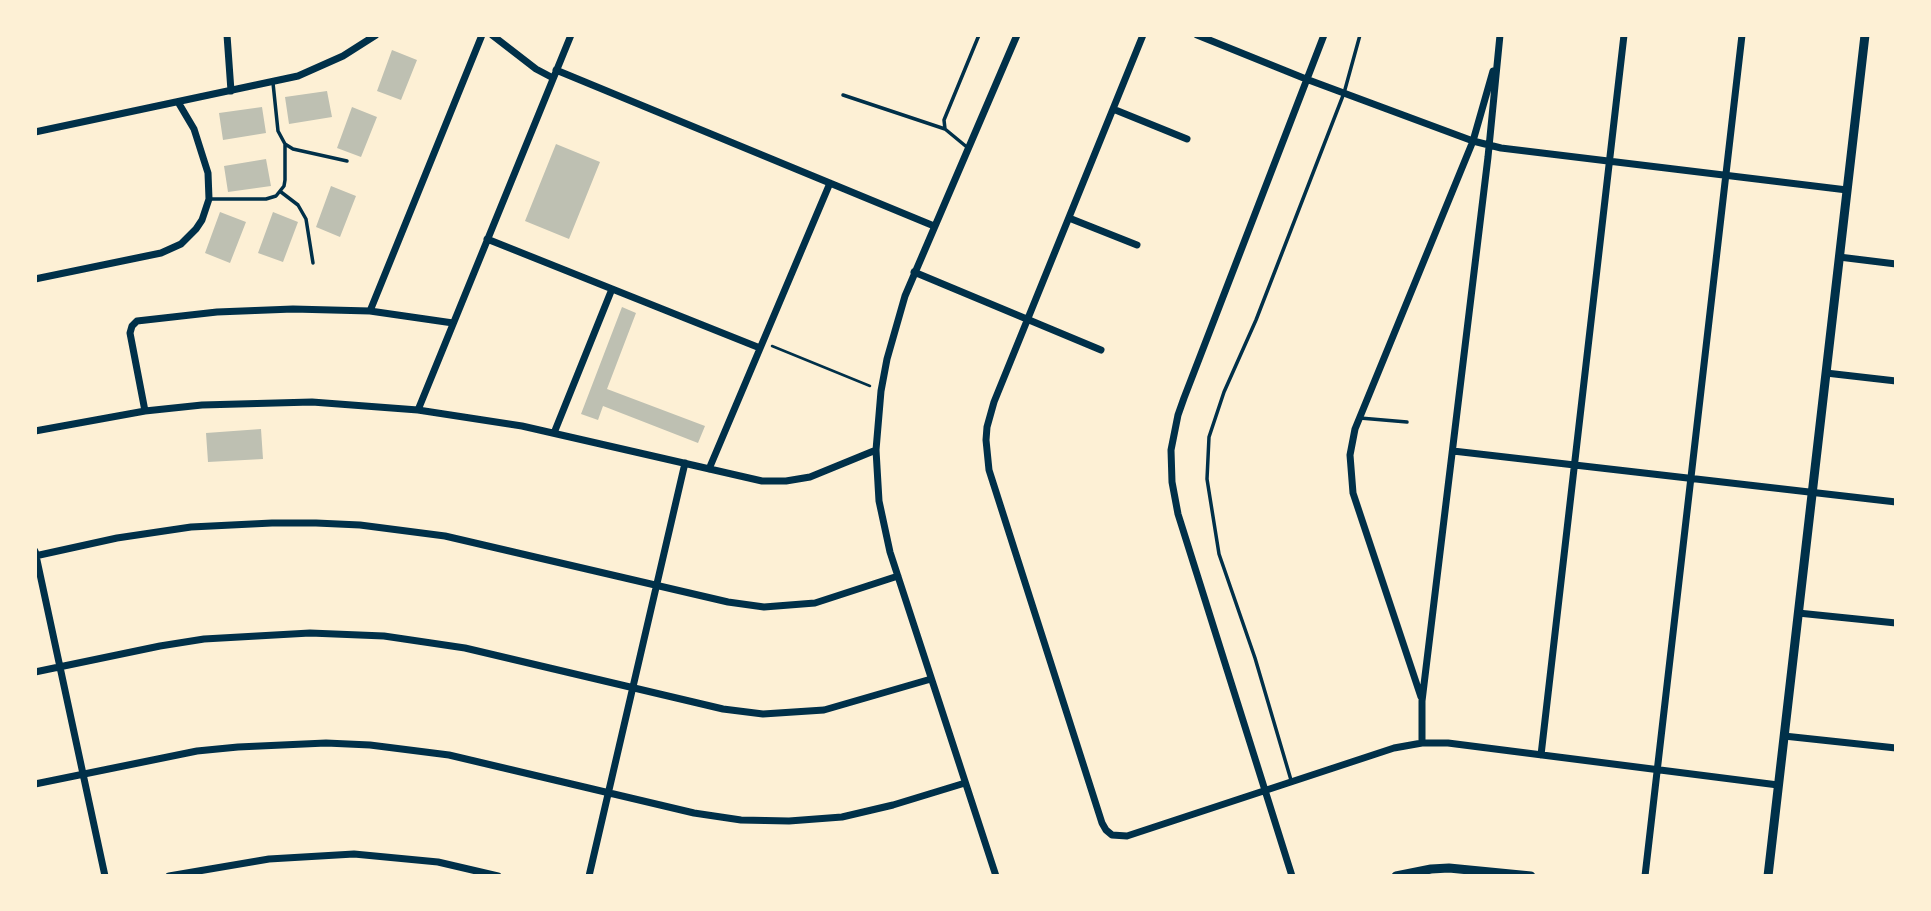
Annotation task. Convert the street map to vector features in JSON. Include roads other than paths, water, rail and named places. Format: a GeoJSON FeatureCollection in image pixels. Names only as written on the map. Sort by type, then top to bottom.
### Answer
{"type":"FeatureCollection","features":[{"type":"Feature","properties":{"kind":"street"},"geometry":{"type":"LineString","coordinates":[[227,35],[231,92]]}},
{"type":"Feature","properties":{"kind":"street"},"geometry":{"type":"LineString","coordinates":[[35,132],[273,83],[321,68],[376,35]]}},
{"type":"Feature","properties":{"kind":"street"},"geometry":{"type":"LineString","coordinates":[[370,311],[482,35]]}},
{"type":"Feature","properties":{"kind":"street"},"geometry":{"type":"LineString","coordinates":[[492,35],[536,69],[934,226]]}},
{"type":"Feature","properties":{"kind":"street"},"geometry":{"type":"LineString","coordinates":[[418,410],[571,35]]}},
{"type":"Feature","properties":{"kind":"street"},"geometry":{"type":"LineString","coordinates":[[996,876],[898,576],[879,501],[876,450],[881,391],[895,327],[934,226],[1017,35]]}},
{"type":"Feature","properties":{"kind":"street"},"geometry":{"type":"LineString","coordinates":[[1143,35],[1027,320],[987,427],[986,455],[1102,823],[1112,835],[1127,836],[1394,748],[1422,743],[1448,743],[1778,785]]}},
{"type":"Feature","properties":{"kind":"street"},"geometry":{"type":"LineString","coordinates":[[1197,35],[1306,79],[1489,146],[1847,190]]}},
{"type":"Feature","properties":{"kind":"street"},"geometry":{"type":"LineString","coordinates":[[1292,876],[1178,514],[1171,482],[1171,450],[1181,407],[1324,35]]}},
{"type":"Feature","properties":{"kind":"street"},"geometry":{"type":"LineString","coordinates":[[1422,743],[1422,701],[1500,35]]}},
{"type":"Feature","properties":{"kind":"street"},"geometry":{"type":"LineString","coordinates":[[1541,755],[1624,35]]}},
{"type":"Feature","properties":{"kind":"street"},"geometry":{"type":"LineString","coordinates":[[1645,876],[1742,35]]}},
{"type":"Feature","properties":{"kind":"street"},"geometry":{"type":"LineString","coordinates":[[1768,876],[1865,35]]}},
{"type":"Feature","properties":{"kind":"street"},"geometry":{"type":"LineString","coordinates":[[1422,701],[1353,493],[1350,455],[1360,418],[1473,141],[1497,54]]}},
{"type":"Feature","properties":{"kind":"street"},"geometry":{"type":"LineString","coordinates":[[35,279],[161,253],[189,237],[202,220],[210,188],[205,157],[194,129],[178,102]]}},
{"type":"Feature","properties":{"kind":"street"},"geometry":{"type":"LineString","coordinates":[[1114,109],[1187,139]]}},
{"type":"Feature","properties":{"kind":"street"},"geometry":{"type":"LineString","coordinates":[[709,469],[830,183]]}},
{"type":"Feature","properties":{"kind":"street"},"geometry":{"type":"LineString","coordinates":[[1069,218],[1137,245]]}},
{"type":"Feature","properties":{"kind":"street"},"geometry":{"type":"LineString","coordinates":[[487,239],[762,345]]}},
{"type":"Feature","properties":{"kind":"street"},"geometry":{"type":"LineString","coordinates":[[1839,257],[1896,264]]}},
{"type":"Feature","properties":{"kind":"street"},"geometry":{"type":"LineString","coordinates":[[915,272],[1101,350]]}},
{"type":"Feature","properties":{"kind":"street"},"geometry":{"type":"LineString","coordinates":[[554,433],[612,289]]}},
{"type":"Feature","properties":{"kind":"street"},"geometry":{"type":"LineString","coordinates":[[145,411],[130,333],[137,321],[254,310],[370,311],[453,323]]}},
{"type":"Feature","properties":{"kind":"street"},"geometry":{"type":"LineString","coordinates":[[1826,373],[1896,381]]}},
{"type":"Feature","properties":{"kind":"street"},"geometry":{"type":"LineString","coordinates":[[35,431],[145,411],[202,405],[348,403],[418,410],[554,433],[762,481],[798,480],[876,450]]}},
{"type":"Feature","properties":{"kind":"street"},"geometry":{"type":"LineString","coordinates":[[1452,451],[1896,502]]}},
{"type":"Feature","properties":{"kind":"street"},"geometry":{"type":"LineString","coordinates":[[589,876],[685,464]]}},
{"type":"Feature","properties":{"kind":"street"},"geometry":{"type":"LineString","coordinates":[[106,876],[35,555],[117,538],[191,527],[272,523],[360,525],[444,536],[746,605],[782,607],[831,599],[898,576]]}},
{"type":"Feature","properties":{"kind":"street"},"geometry":{"type":"LineString","coordinates":[[1798,613],[1896,623]]}},
{"type":"Feature","properties":{"kind":"street"},"geometry":{"type":"LineString","coordinates":[[35,672],[204,639],[279,633],[342,633],[465,648],[723,709],[783,714],[845,706],[931,679]]}},
{"type":"Feature","properties":{"kind":"street"},"geometry":{"type":"LineString","coordinates":[[1784,736],[1896,748]]}},
{"type":"Feature","properties":{"kind":"street"},"geometry":{"type":"LineString","coordinates":[[35,784],[197,751],[326,743],[391,747],[449,755],[718,817],[789,821],[842,817],[868,812],[965,783]]}},
{"type":"Feature","properties":{"kind":"street"},"geometry":{"type":"LineString","coordinates":[[169,876],[269,859],[354,854],[438,862],[498,876]]}},
{"type":"Feature","properties":{"kind":"street"},"geometry":{"type":"LineString","coordinates":[[1396,876],[1459,869],[1531,876]]}},
{"type":"Feature","properties":{"kind":"lane"},"geometry":{"type":"LineString","coordinates":[[945,129],[946,112],[979,35]]}},
{"type":"Feature","properties":{"kind":"lane"},"geometry":{"type":"LineString","coordinates":[[1292,782],[1255,658],[1219,554],[1207,479],[1209,437],[1344,93],[1360,35]]}},
{"type":"Feature","properties":{"kind":"lane"},"geometry":{"type":"LineString","coordinates":[[209,200],[266,199],[281,192],[285,180],[285,144],[278,131],[273,83]]}},
{"type":"Feature","properties":{"kind":"lane"},"geometry":{"type":"LineString","coordinates":[[843,95],[945,129],[968,148]]}},
{"type":"Feature","properties":{"kind":"lane"},"geometry":{"type":"LineString","coordinates":[[285,144],[293,149],[347,161]]}},
{"type":"Feature","properties":{"kind":"lane"},"geometry":{"type":"LineString","coordinates":[[281,192],[298,205],[306,219],[313,263]]}},
{"type":"Feature","properties":{"kind":"lane"},"geometry":{"type":"LineString","coordinates":[[1360,418],[1407,422]]}}]}
